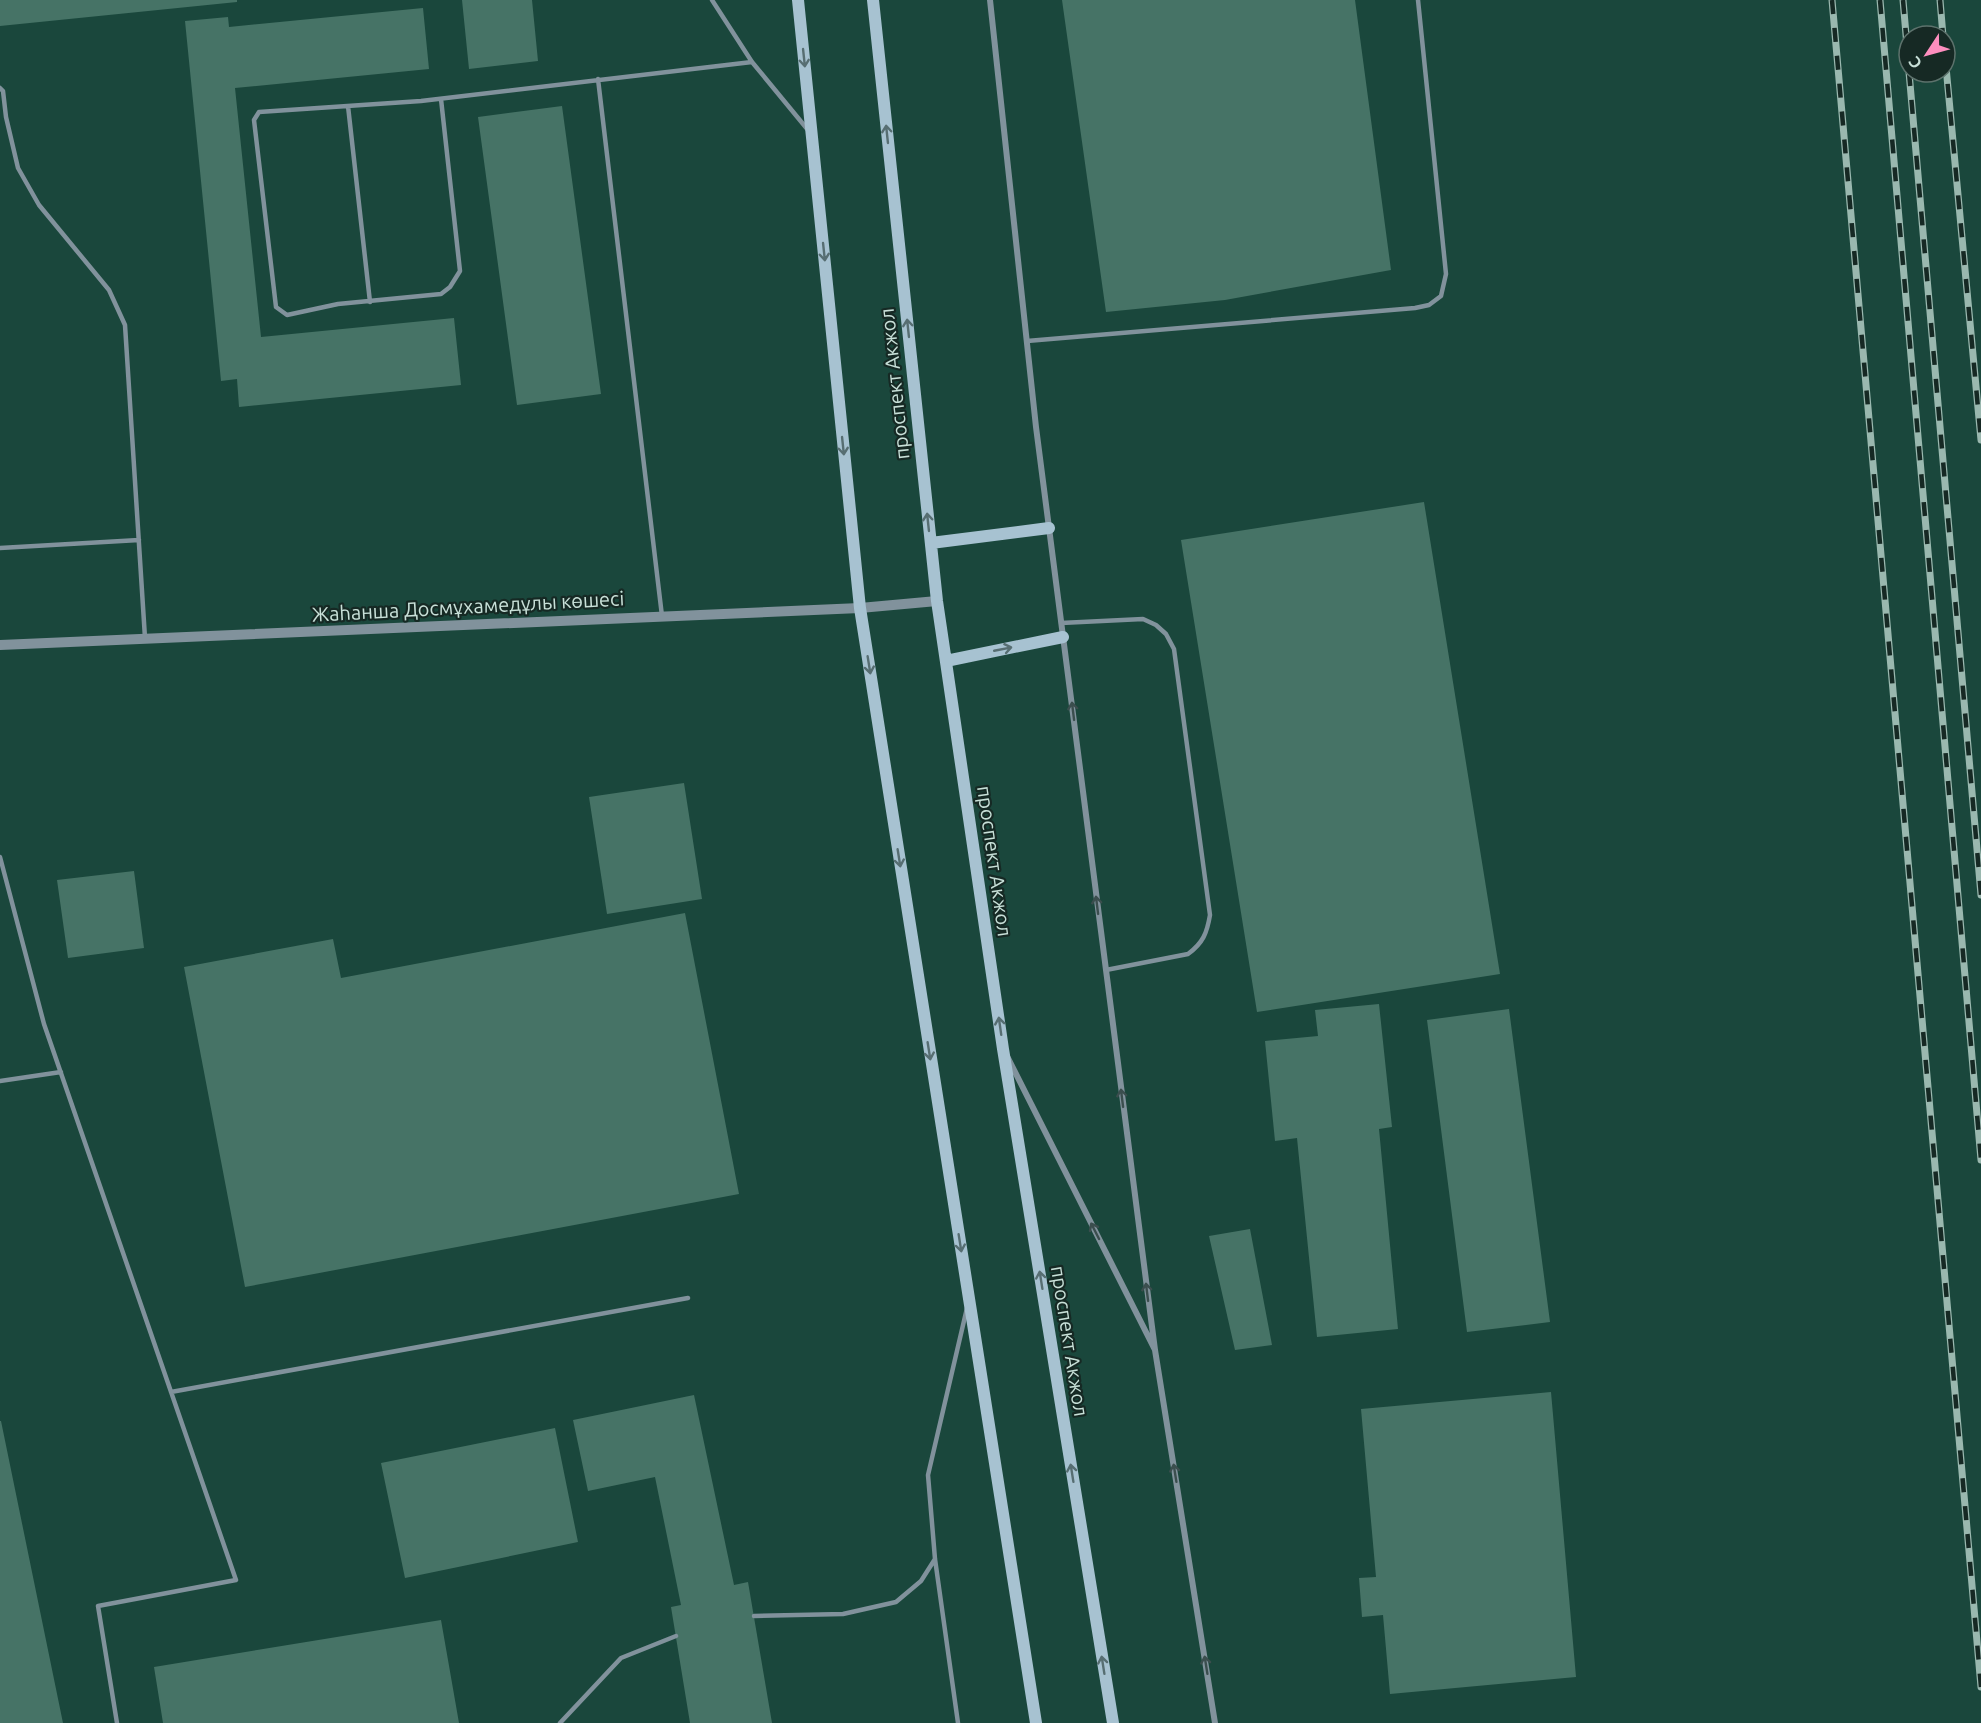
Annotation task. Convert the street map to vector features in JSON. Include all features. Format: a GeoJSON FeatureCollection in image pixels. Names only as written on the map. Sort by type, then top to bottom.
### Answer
{"type":"FeatureCollection","features":[{"type":"Feature","properties":{"kind":"main road"},"geometry":{"type":"LineString","coordinates":[[798,0],[860,608],[1036,1723]]}},
{"type":"Feature","properties":{"kind":"main road","name":"проспект Акжол"},"geometry":{"type":"LineString","coordinates":[[873,0],[937,601],[1004,1049],[1113,1723]]}},
{"type":"Feature","properties":{"kind":"main road"},"geometry":{"type":"LineString","coordinates":[[931,543],[1049,528]]}},
{"type":"Feature","properties":{"kind":"main road"},"geometry":{"type":"LineString","coordinates":[[946,661],[1063,637]]}},
{"type":"Feature","properties":{"kind":"street"},"geometry":{"type":"LineString","coordinates":[[990,0],[1049,528],[1155,1350],[1215,1723]]}},
{"type":"Feature","properties":{"kind":"street","name":"Жаһанша Досмұхамедұлы көшесі"},"geometry":{"type":"LineString","coordinates":[[0,645],[860,608],[937,601]]}},
{"type":"Feature","properties":{"kind":"street"},"geometry":{"type":"LineString","coordinates":[[1004,1049],[1155,1350]]}},
{"type":"Feature","properties":{"kind":"lane"},"geometry":{"type":"LineString","coordinates":[[712,0],[752,62],[812,135]]}},
{"type":"Feature","properties":{"kind":"lane"},"geometry":{"type":"LineString","coordinates":[[1027,341],[1414,308],[1429,305],[1441,296],[1446,274],[1418,0]]}},
{"type":"Feature","properties":{"kind":"lane"},"geometry":{"type":"LineString","coordinates":[[441,99],[460,271],[450,287],[441,294],[338,304],[287,315],[276,307],[254,120],[259,112],[441,99],[752,62]]}},
{"type":"Feature","properties":{"kind":"lane"},"geometry":{"type":"LineString","coordinates":[[598,79],[662,616]]}},
{"type":"Feature","properties":{"kind":"lane"},"geometry":{"type":"LineString","coordinates":[[0,88],[3,91],[6,117],[18,168],[39,205],[109,290],[125,325],[145,639]]}},
{"type":"Feature","properties":{"kind":"lane"},"geometry":{"type":"LineString","coordinates":[[348,106],[370,302]]}},
{"type":"Feature","properties":{"kind":"lane"},"geometry":{"type":"LineString","coordinates":[[0,549],[139,540]]}},
{"type":"Feature","properties":{"kind":"lane"},"geometry":{"type":"LineString","coordinates":[[1061,623],[1143,619],[1156,625],[1166,634],[1174,649],[1210,915],[1208,932],[1199,946],[1188,954],[1106,970]]}},
{"type":"Feature","properties":{"kind":"lane"},"geometry":{"type":"LineString","coordinates":[[0,857],[44,1024],[236,1580],[98,1606],[117,1723]]}},
{"type":"Feature","properties":{"kind":"lane"},"geometry":{"type":"LineString","coordinates":[[0,1081],[61,1072]]}},
{"type":"Feature","properties":{"kind":"lane"},"geometry":{"type":"LineString","coordinates":[[171,1392],[688,1298]]}},
{"type":"Feature","properties":{"kind":"lane"},"geometry":{"type":"LineString","coordinates":[[958,1723],[935,1559],[928,1475],[969,1299]]}},
{"type":"Feature","properties":{"kind":"lane"},"geometry":{"type":"LineString","coordinates":[[754,1616],[843,1614],[896,1602],[921,1581],[935,1559]]}},
{"type":"Feature","properties":{"kind":"lane"},"geometry":{"type":"LineString","coordinates":[[560,1723],[621,1658],[676,1636]]}},
{"type":"Feature","properties":{"kind":"building"},"geometry":{"type":"Polygon","coordinates":[[[0,0],[237,0],[237,2],[0,26],[0,0]]]}},
{"type":"Feature","properties":{"kind":"building"},"geometry":{"type":"Polygon","coordinates":[[[462,0],[532,0],[538,61],[469,69],[462,0]]]}},
{"type":"Feature","properties":{"kind":"building"},"geometry":{"type":"Polygon","coordinates":[[[1062,0],[1355,0],[1391,270],[1225,300],[1106,312],[1062,0]]]}},
{"type":"Feature","properties":{"kind":"building"},"geometry":{"type":"Polygon","coordinates":[[[423,8],[429,69],[235,88],[261,337],[454,318],[461,385],[239,407],[237,379],[221,381],[185,21],[228,17],[229,27],[423,8]]]}},
{"type":"Feature","properties":{"kind":"building"},"geometry":{"type":"Polygon","coordinates":[[[562,106],[601,394],[517,405],[478,117],[562,106]]]}},
{"type":"Feature","properties":{"kind":"building"},"geometry":{"type":"Polygon","coordinates":[[[1424,502],[1500,974],[1257,1012],[1181,540],[1424,502]]]}},
{"type":"Feature","properties":{"kind":"building"},"geometry":{"type":"Polygon","coordinates":[[[684,783],[702,899],[607,914],[589,797],[684,783]]]}},
{"type":"Feature","properties":{"kind":"building"},"geometry":{"type":"Polygon","coordinates":[[[134,871],[144,948],[68,958],[57,880],[134,871]]]}},
{"type":"Feature","properties":{"kind":"building"},"geometry":{"type":"Polygon","coordinates":[[[685,913],[739,1194],[245,1287],[184,967],[333,939],[341,978],[685,913]]]}},
{"type":"Feature","properties":{"kind":"building"},"geometry":{"type":"Polygon","coordinates":[[[1379,1004],[1392,1127],[1379,1129],[1398,1329],[1317,1337],[1297,1138],[1275,1141],[1265,1041],[1318,1036],[1315,1010],[1379,1004]]]}},
{"type":"Feature","properties":{"kind":"building"},"geometry":{"type":"Polygon","coordinates":[[[1509,1009],[1550,1322],[1467,1332],[1427,1020],[1509,1009]]]}},
{"type":"Feature","properties":{"kind":"building"},"geometry":{"type":"Polygon","coordinates":[[[1250,1229],[1272,1345],[1235,1350],[1209,1236],[1250,1229]]]}},
{"type":"Feature","properties":{"kind":"building"},"geometry":{"type":"Polygon","coordinates":[[[1551,1392],[1576,1677],[1390,1694],[1383,1615],[1362,1617],[1359,1578],[1376,1577],[1361,1409],[1551,1392]]]}},
{"type":"Feature","properties":{"kind":"building"},"geometry":{"type":"Polygon","coordinates":[[[694,1395],[734,1585],[748,1582],[772,1723],[690,1723],[671,1607],[681,1605],[655,1477],[588,1491],[573,1420],[694,1395]]]}},
{"type":"Feature","properties":{"kind":"building"},"geometry":{"type":"Polygon","coordinates":[[[1,1421],[63,1723],[0,1723],[1,1421]]]}},
{"type":"Feature","properties":{"kind":"building"},"geometry":{"type":"Polygon","coordinates":[[[555,1428],[578,1542],[405,1578],[381,1463],[555,1428]]]}},
{"type":"Feature","properties":{"kind":"building"},"geometry":{"type":"Polygon","coordinates":[[[441,1620],[459,1723],[163,1723],[154,1667],[441,1620]]]}},
{"type":"Feature","properties":{"kind":"railway"},"geometry":{"type":"LineString","coordinates":[[1832,0],[1981,1687]]}},
{"type":"Feature","properties":{"kind":"railway"},"geometry":{"type":"LineString","coordinates":[[1880,0],[1981,1160]]}},
{"type":"Feature","properties":{"kind":"railway"},"geometry":{"type":"LineString","coordinates":[[1903,0],[1905,24]]}},
{"type":"Feature","properties":{"kind":"railway"},"geometry":{"type":"LineString","coordinates":[[1940,0],[1942,24]]}},
{"type":"Feature","properties":{"kind":"railway"},"geometry":{"type":"LineString","coordinates":[[1910,84],[1981,895]]}},
{"type":"Feature","properties":{"kind":"railway"},"geometry":{"type":"LineString","coordinates":[[1948,84],[1981,440]]}}]}
